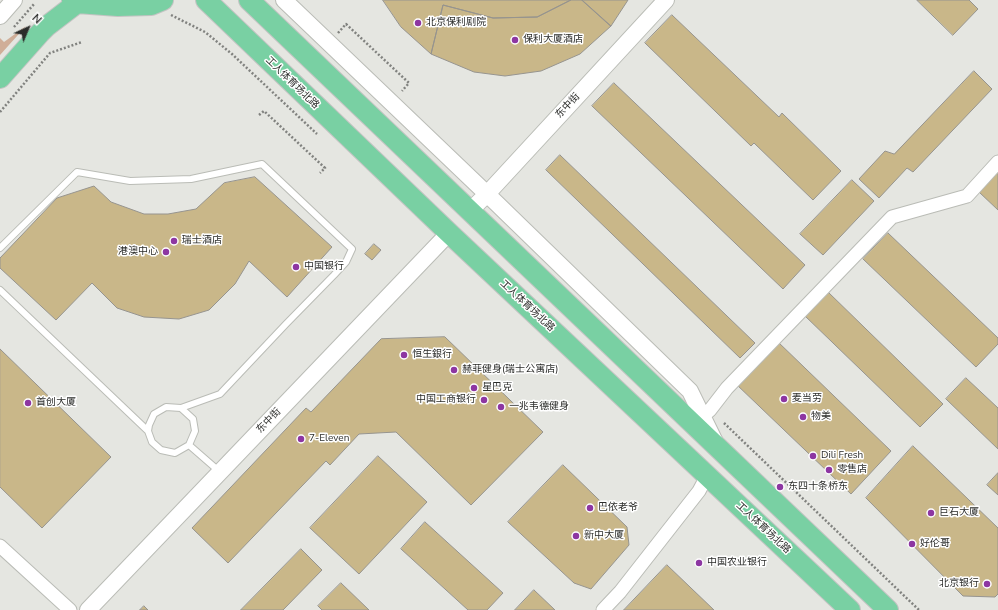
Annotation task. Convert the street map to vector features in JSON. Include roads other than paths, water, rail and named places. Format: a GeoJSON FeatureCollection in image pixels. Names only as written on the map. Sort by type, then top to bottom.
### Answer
{"type":"FeatureCollection","features":[{"type":"Feature","properties":{"kind":"main road"},"geometry":{"type":"LineString","coordinates":[[0,78],[40,33],[75,1],[124,6],[151,5],[163,0]]}},
{"type":"Feature","properties":{"kind":"main road","name":"工人体育场北路"},"geometry":{"type":"LineString","coordinates":[[206,0],[449,233],[850,610]]}},
{"type":"Feature","properties":{"kind":"main road"},"geometry":{"type":"LineString","coordinates":[[249,0],[888,610]]}},
{"type":"Feature","properties":{"kind":"street"},"geometry":{"type":"LineString","coordinates":[[0,16],[14,0]]}},
{"type":"Feature","properties":{"kind":"street"},"geometry":{"type":"LineString","coordinates":[[284,0],[690,391],[707,413],[718,448]]}},
{"type":"Feature","properties":{"kind":"street","name":"东中街"},"geometry":{"type":"LineString","coordinates":[[470,212],[666,0]]}},
{"type":"Feature","properties":{"kind":"street"},"geometry":{"type":"LineString","coordinates":[[707,413],[727,388],[892,218],[967,196],[998,162]]}},
{"type":"Feature","properties":{"kind":"street","name":"东中街"},"geometry":{"type":"LineString","coordinates":[[88,610],[449,233]]}},
{"type":"Feature","properties":{"kind":"street"},"geometry":{"type":"LineString","coordinates":[[603,610],[620,592],[699,492],[707,476]]}},
{"type":"Feature","properties":{"kind":"street"},"geometry":{"type":"LineString","coordinates":[[0,546],[70,610]]}},
{"type":"Feature","properties":{"kind":"lane"},"geometry":{"type":"LineString","coordinates":[[0,248],[77,172],[130,181],[145,181],[190,179],[262,164],[352,249],[346,262],[220,394],[181,408],[166,407],[154,414],[148,425],[148,431],[152,442],[161,450],[175,453],[189,445],[195,431],[192,419],[181,408]]}},
{"type":"Feature","properties":{"kind":"lane"},"geometry":{"type":"LineString","coordinates":[[0,290],[148,431]]}},
{"type":"Feature","properties":{"kind":"lane"},"geometry":{"type":"LineString","coordinates":[[189,445],[220,472]]}},
{"type":"Feature","properties":{"kind":"place","name":"北京保利剧院"},"geometry":{"type":"Point","coordinates":[418,23]}},
{"type":"Feature","properties":{"kind":"place","name":"保利大厦酒店"},"geometry":{"type":"Point","coordinates":[515,40]}},
{"type":"Feature","properties":{"kind":"place","name":"瑞士酒店"},"geometry":{"type":"Point","coordinates":[174,241]}},
{"type":"Feature","properties":{"kind":"place","name":"港澳中心"},"geometry":{"type":"Point","coordinates":[166,252]}},
{"type":"Feature","properties":{"kind":"place","name":"中国银行"},"geometry":{"type":"Point","coordinates":[296,267]}},
{"type":"Feature","properties":{"kind":"place","name":"恒生銀行"},"geometry":{"type":"Point","coordinates":[404,355]}},
{"type":"Feature","properties":{"kind":"place","name":"赫菲健身(瑞士公寓店)"},"geometry":{"type":"Point","coordinates":[454,370]}},
{"type":"Feature","properties":{"kind":"place","name":"星巴克"},"geometry":{"type":"Point","coordinates":[474,388]}},
{"type":"Feature","properties":{"kind":"place","name":"麦当劳"},"geometry":{"type":"Point","coordinates":[784,399]}},
{"type":"Feature","properties":{"kind":"place","name":"中国工商银行"},"geometry":{"type":"Point","coordinates":[484,400]}},
{"type":"Feature","properties":{"kind":"place","name":"首创大厦"},"geometry":{"type":"Point","coordinates":[28,403]}},
{"type":"Feature","properties":{"kind":"place","name":"一兆韦德健身"},"geometry":{"type":"Point","coordinates":[501,407]}},
{"type":"Feature","properties":{"kind":"place","name":"物美"},"geometry":{"type":"Point","coordinates":[803,417]}},
{"type":"Feature","properties":{"kind":"place","name":"7-Eleven"},"geometry":{"type":"Point","coordinates":[301,439]}},
{"type":"Feature","properties":{"kind":"place","name":"Dili Fresh"},"geometry":{"type":"Point","coordinates":[813,456]}},
{"type":"Feature","properties":{"kind":"place","name":"零售店"},"geometry":{"type":"Point","coordinates":[829,470]}},
{"type":"Feature","properties":{"kind":"place","name":"东四十条桥东"},"geometry":{"type":"Point","coordinates":[780,487]}},
{"type":"Feature","properties":{"kind":"place","name":"巴依老爷"},"geometry":{"type":"Point","coordinates":[590,508]}},
{"type":"Feature","properties":{"kind":"place","name":"巨石大厦"},"geometry":{"type":"Point","coordinates":[931,513]}},
{"type":"Feature","properties":{"kind":"place","name":"新中大厦"},"geometry":{"type":"Point","coordinates":[576,536]}},
{"type":"Feature","properties":{"kind":"place","name":"好伦哥"},"geometry":{"type":"Point","coordinates":[912,544]}},
{"type":"Feature","properties":{"kind":"place","name":"中国农业银行"},"geometry":{"type":"Point","coordinates":[699,563]}},
{"type":"Feature","properties":{"kind":"place","name":"北京银行"},"geometry":{"type":"Point","coordinates":[987,584]}}]}
